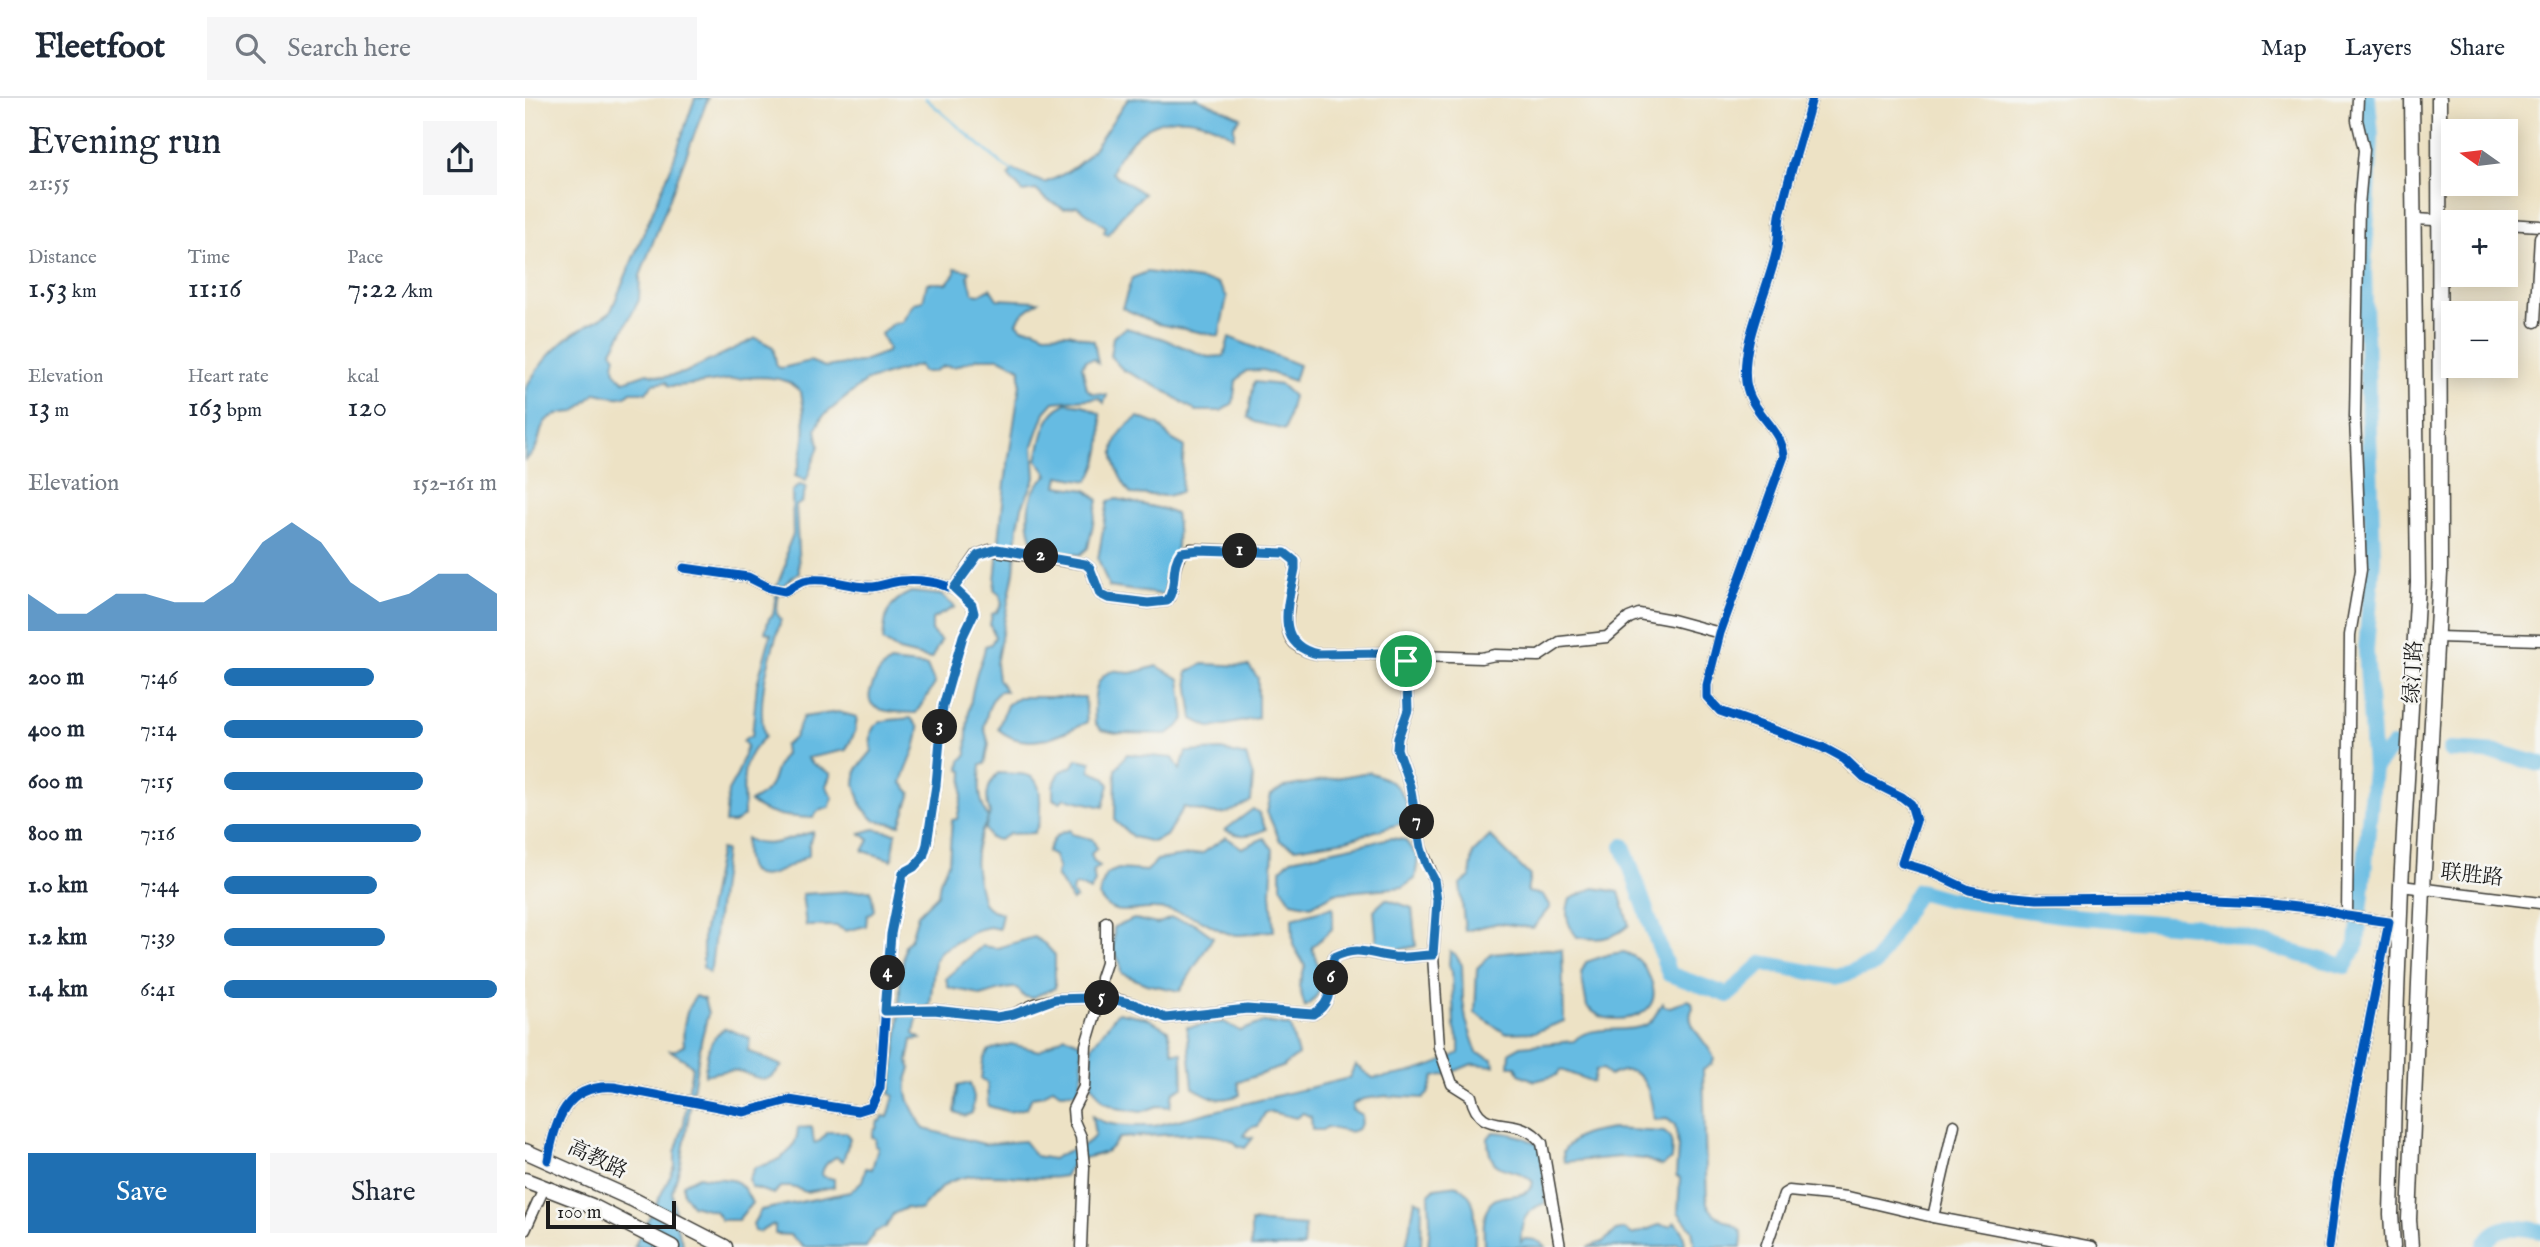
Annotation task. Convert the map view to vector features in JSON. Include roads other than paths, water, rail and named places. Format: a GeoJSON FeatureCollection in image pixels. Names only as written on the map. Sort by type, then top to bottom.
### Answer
{"type":"FeatureCollection","features":[{"type":"Feature","properties":{"kind":"main road","name":"绿汀路"},"geometry":{"type":"LineString","coordinates":[[2393,1247],[2391,1214],[2400,886],[2418,583],[2413,98]]}},
{"type":"Feature","properties":{"kind":"main road","name":"绿汀路"},"geometry":{"type":"LineString","coordinates":[[2411,1247],[2409,1219],[2423,889],[2440,573],[2439,98]]}},
{"type":"Feature","properties":{"kind":"main road","name":"高教路"},"geometry":{"type":"LineString","coordinates":[[525,1151],[632,1199],[725,1247]]}},
{"type":"Feature","properties":{"kind":"main road"},"geometry":{"type":"LineString","coordinates":[[525,1180],[591,1206],[672,1247]]}},
{"type":"Feature","properties":{"kind":"street"},"geometry":{"type":"LineString","coordinates":[[1812,98],[1780,216],[1777,251],[1746,362],[1746,383],[1752,403],[1782,443],[1784,456],[1720,633],[1707,685],[1707,698],[1720,711],[1811,741],[1844,759],[1864,778],[1902,797],[1911,804],[1916,821],[1902,863],[1929,871],[1969,890],[2037,899],[2149,898],[2262,903],[2323,910],[2389,922],[2337,1183],[2329,1247]]}},
{"type":"Feature","properties":{"kind":"street"},"geometry":{"type":"LineString","coordinates":[[2355,917],[2350,635],[2361,570],[2355,417],[2359,206],[2364,150],[2357,120],[2358,98]]}},
{"type":"Feature","properties":{"kind":"street"},"geometry":{"type":"LineString","coordinates":[[2414,219],[2440,220]]}},
{"type":"Feature","properties":{"kind":"street"},"geometry":{"type":"LineString","coordinates":[[2518,225],[2540,226]]}},
{"type":"Feature","properties":{"kind":"street"},"geometry":{"type":"LineString","coordinates":[[2535,322],[2540,237]]}},
{"type":"Feature","properties":{"kind":"street"},"geometry":{"type":"LineString","coordinates":[[954,588],[978,555],[997,549],[1085,564],[1090,568],[1100,594],[1108,598],[1159,603],[1167,601],[1172,594],[1177,557],[1181,552],[1199,550],[1285,553],[1295,561],[1286,618],[1287,629],[1300,648],[1318,654],[1384,653],[1406,661],[1420,656],[1539,656],[1560,642],[1607,637],[1629,618],[1639,614],[1720,633]]}},
{"type":"Feature","properties":{"kind":"street"},"geometry":{"type":"LineString","coordinates":[[548,1160],[553,1133],[563,1110],[579,1095],[596,1086],[614,1087],[744,1112],[789,1100],[858,1111],[871,1107],[880,1088],[891,934],[903,873],[914,867],[923,857],[927,844],[936,785],[943,706],[963,636],[974,613],[972,605],[954,588],[937,584],[903,581],[872,587],[804,581],[785,591],[770,588],[748,577],[684,568]]}},
{"type":"Feature","properties":{"kind":"street"},"geometry":{"type":"LineString","coordinates":[[2437,637],[2540,640]]}},
{"type":"Feature","properties":{"kind":"street"},"geometry":{"type":"LineString","coordinates":[[1406,661],[1408,710],[1397,749],[1410,786],[1421,848],[1434,879],[1437,901],[1433,955],[1439,1046],[1449,1078],[1453,1084],[1471,1096],[1473,1110],[1479,1118],[1516,1126],[1537,1137],[1542,1143],[1560,1247]]}},
{"type":"Feature","properties":{"kind":"street","name":"联胜路"},"geometry":{"type":"LineString","coordinates":[[2400,886],[2540,903]]}},
{"type":"Feature","properties":{"kind":"street"},"geometry":{"type":"LineString","coordinates":[[1081,1247],[1084,1167],[1073,1109],[1084,1087],[1086,1045],[1100,998],[1101,978],[1106,963],[1106,922]]}},
{"type":"Feature","properties":{"kind":"street"},"geometry":{"type":"LineString","coordinates":[[885,1011],[934,1010],[997,1017],[1014,1014],[1055,999],[1100,998],[1134,1004],[1166,1018],[1247,1009],[1313,1014],[1322,1009],[1329,997],[1334,957],[1347,951],[1364,950],[1395,957],[1433,955]]}},
{"type":"Feature","properties":{"kind":"street"},"geometry":{"type":"LineString","coordinates":[[1933,1217],[1954,1125]]}},
{"type":"Feature","properties":{"kind":"street"},"geometry":{"type":"LineString","coordinates":[[525,1230],[544,1188]]}},
{"type":"Feature","properties":{"kind":"street"},"geometry":{"type":"LineString","coordinates":[[1766,1247],[1784,1194],[1789,1191],[1848,1197],[1933,1217],[2092,1247]]}},
{"type":"Feature","properties":{"kind":"water"},"geometry":{"type":"Polygon","coordinates":[[[695,98],[708,98],[640,276],[639,300],[612,351],[616,356],[615,370],[624,381],[647,373],[664,377],[684,373],[756,338],[773,347],[777,367],[810,361],[825,367],[860,362],[887,352],[888,348],[881,334],[892,324],[902,322],[914,303],[923,301],[927,283],[947,283],[955,273],[955,268],[970,271],[968,276],[973,293],[980,294],[990,288],[997,299],[1039,301],[1021,315],[1017,323],[1022,328],[1045,334],[1069,333],[1094,341],[1098,363],[1094,359],[1086,360],[1082,366],[1087,389],[1092,393],[1107,395],[1104,403],[1099,398],[1054,402],[1045,412],[1033,446],[1035,478],[1022,507],[1018,526],[1014,572],[996,664],[998,679],[1006,691],[1000,691],[993,698],[988,710],[984,727],[989,744],[985,764],[981,765],[980,786],[982,804],[988,818],[988,793],[998,773],[1031,777],[1039,786],[1039,820],[1034,833],[1009,834],[999,840],[990,838],[985,829],[988,819],[982,830],[975,861],[977,880],[983,903],[1002,913],[999,929],[989,927],[977,930],[941,951],[935,960],[930,1005],[920,1013],[914,1034],[921,1039],[912,1040],[908,1062],[911,1069],[907,1093],[924,1129],[984,1144],[1024,1141],[1036,1156],[1053,1159],[1091,1140],[1095,1135],[1092,1116],[1106,1123],[1154,1126],[1349,1078],[1355,1065],[1373,1078],[1428,1067],[1459,1053],[1454,1026],[1450,951],[1462,965],[1466,1020],[1477,1053],[1493,1059],[1494,1066],[1472,1064],[1434,1077],[1428,1094],[1423,1098],[1386,1096],[1363,1099],[1353,1104],[1352,1110],[1362,1115],[1359,1128],[1350,1132],[1327,1127],[1312,1130],[1311,1117],[1303,1113],[1296,1118],[1271,1112],[1265,1113],[1258,1126],[1246,1131],[1244,1136],[1253,1138],[1245,1148],[1218,1136],[1201,1134],[1119,1138],[1107,1151],[1074,1163],[1065,1176],[1037,1178],[980,1175],[952,1181],[920,1210],[906,1208],[893,1214],[886,1227],[875,1232],[866,1247],[803,1247],[790,1235],[775,1234],[775,1226],[772,1225],[759,1232],[755,1231],[753,1224],[761,1210],[850,1192],[862,1181],[866,1168],[872,1169],[878,1147],[875,1146],[876,1139],[872,1137],[874,1129],[883,1116],[888,1117],[894,1096],[890,1094],[905,945],[911,938],[918,914],[938,894],[940,881],[949,861],[952,820],[957,819],[962,796],[963,771],[960,770],[961,760],[967,755],[967,724],[972,692],[985,646],[991,644],[995,637],[990,625],[992,614],[997,612],[1002,604],[1000,595],[994,590],[1020,368],[1000,358],[979,358],[954,367],[944,366],[932,372],[922,372],[919,365],[866,381],[822,417],[816,429],[819,446],[806,481],[795,476],[804,435],[801,392],[788,382],[776,378],[746,378],[682,386],[669,386],[666,382],[653,384],[646,392],[631,392],[623,397],[596,393],[575,412],[560,414],[544,423],[533,453],[525,460],[526,388],[543,362],[558,346],[611,311],[670,170],[695,98]]]}},
{"type":"Feature","properties":{"kind":"water"},"geometry":{"type":"Polygon","coordinates":[[[1129,98],[1197,98],[1241,117],[1234,125],[1234,137],[1205,123],[1176,119],[1162,121],[1136,136],[1117,160],[1112,173],[1144,194],[1121,216],[1108,235],[1104,232],[1106,227],[1077,206],[1064,209],[1044,198],[1036,190],[1023,192],[1008,176],[1014,170],[1044,183],[1074,167],[1094,148],[1129,98]]]}},
{"type":"Feature","properties":{"kind":"water"},"geometry":{"type":"Polygon","coordinates":[[[1147,272],[1218,283],[1227,297],[1219,336],[1158,324],[1122,308],[1132,278],[1147,272]]]}},
{"type":"Feature","properties":{"kind":"water"},"geometry":{"type":"Polygon","coordinates":[[[1126,328],[1161,338],[1208,357],[1224,356],[1229,337],[1299,365],[1294,381],[1263,370],[1246,371],[1236,381],[1233,403],[1221,411],[1196,411],[1162,389],[1123,370],[1110,356],[1113,337],[1126,328]]]}},
{"type":"Feature","properties":{"kind":"water"},"geometry":{"type":"Polygon","coordinates":[[[1254,382],[1281,385],[1293,396],[1285,430],[1255,422],[1248,417],[1254,382]]]}},
{"type":"Feature","properties":{"kind":"water"},"geometry":{"type":"Polygon","coordinates":[[[1066,403],[1083,405],[1100,414],[1101,422],[1099,458],[1088,481],[1059,476],[1057,486],[1087,490],[1098,500],[1088,548],[1080,555],[1035,547],[1029,525],[1032,494],[1048,475],[1037,460],[1043,435],[1048,420],[1066,403]]]}},
{"type":"Feature","properties":{"kind":"water"},"geometry":{"type":"Polygon","coordinates":[[[1138,417],[1159,425],[1171,439],[1184,446],[1181,492],[1167,496],[1131,494],[1124,483],[1115,462],[1115,443],[1127,425],[1138,417]]]}},
{"type":"Feature","properties":{"kind":"water"},"geometry":{"type":"Polygon","coordinates":[[[799,485],[806,487],[802,502],[796,506],[799,572],[784,585],[778,600],[777,614],[781,619],[763,692],[762,722],[765,737],[756,746],[746,764],[743,783],[744,816],[734,823],[725,823],[728,791],[747,746],[743,741],[752,736],[757,684],[771,634],[765,632],[769,618],[773,615],[778,583],[793,534],[792,491],[799,485]]]}},
{"type":"Feature","properties":{"kind":"water"},"geometry":{"type":"Polygon","coordinates":[[[1117,499],[1175,514],[1176,555],[1164,595],[1109,587],[1098,559],[1108,501],[1117,499]]]}},
{"type":"Feature","properties":{"kind":"water"},"geometry":{"type":"Polygon","coordinates":[[[911,592],[941,595],[955,607],[932,619],[932,632],[941,641],[931,659],[899,651],[883,641],[888,611],[896,601],[911,592]]]}},
{"type":"Feature","properties":{"kind":"water"},"geometry":{"type":"Polygon","coordinates":[[[890,662],[927,666],[935,684],[916,713],[892,712],[872,704],[869,697],[871,689],[880,671],[890,662]]]}},
{"type":"Feature","properties":{"kind":"water"},"geometry":{"type":"Polygon","coordinates":[[[1202,664],[1249,666],[1258,678],[1258,718],[1211,728],[1193,719],[1187,672],[1202,664]]]}},
{"type":"Feature","properties":{"kind":"water"},"geometry":{"type":"Polygon","coordinates":[[[1157,666],[1180,679],[1185,718],[1178,727],[1167,734],[1101,730],[1095,723],[1094,708],[1095,692],[1101,678],[1114,671],[1130,673],[1157,666]]]}},
{"type":"Feature","properties":{"kind":"water"},"geometry":{"type":"Polygon","coordinates":[[[1018,697],[1085,697],[1087,722],[1042,740],[1019,740],[998,729],[1007,705],[1018,697]]]}},
{"type":"Feature","properties":{"kind":"water"},"geometry":{"type":"Polygon","coordinates":[[[838,712],[857,717],[855,732],[846,750],[807,758],[831,774],[826,786],[833,798],[829,808],[818,811],[813,818],[797,817],[764,811],[750,802],[770,785],[785,754],[784,746],[794,738],[803,717],[838,712]]]}},
{"type":"Feature","properties":{"kind":"water"},"geometry":{"type":"Polygon","coordinates":[[[911,718],[919,728],[902,783],[911,793],[900,825],[874,820],[862,807],[855,784],[857,769],[872,751],[871,732],[874,726],[885,721],[911,718]]]}},
{"type":"Feature","properties":{"kind":"water"},"geometry":{"type":"Polygon","coordinates":[[[1221,750],[1246,756],[1253,777],[1251,801],[1232,811],[1218,814],[1184,807],[1166,836],[1153,842],[1133,837],[1115,821],[1116,769],[1127,754],[1173,758],[1180,770],[1186,752],[1221,750]]]}},
{"type":"Feature","properties":{"kind":"water"},"geometry":{"type":"Polygon","coordinates":[[[1077,759],[1091,762],[1090,771],[1104,777],[1109,785],[1103,807],[1065,798],[1060,802],[1053,799],[1053,786],[1060,772],[1073,766],[1077,759]]]}},
{"type":"Feature","properties":{"kind":"water"},"geometry":{"type":"Polygon","coordinates":[[[1369,772],[1385,778],[1400,790],[1410,812],[1406,822],[1346,840],[1295,848],[1280,841],[1267,812],[1271,795],[1285,787],[1369,772]]]}},
{"type":"Feature","properties":{"kind":"water"},"geometry":{"type":"Polygon","coordinates":[[[1253,809],[1259,813],[1266,829],[1245,835],[1225,830],[1253,809]]]}},
{"type":"Feature","properties":{"kind":"water"},"geometry":{"type":"Polygon","coordinates":[[[874,829],[896,833],[892,860],[863,851],[869,840],[860,833],[874,829]]]}},
{"type":"Feature","properties":{"kind":"water"},"geometry":{"type":"Polygon","coordinates":[[[1070,830],[1071,834],[1092,839],[1097,848],[1091,854],[1094,862],[1100,866],[1093,871],[1095,883],[1090,891],[1080,886],[1073,887],[1072,893],[1076,898],[1072,901],[1056,875],[1058,868],[1054,856],[1047,852],[1055,837],[1070,830]]]}},
{"type":"Feature","properties":{"kind":"water"},"geometry":{"type":"Polygon","coordinates":[[[813,832],[809,855],[797,862],[764,876],[755,874],[749,868],[746,838],[770,844],[813,832]]]}},
{"type":"Feature","properties":{"kind":"water"},"geometry":{"type":"Polygon","coordinates":[[[1490,836],[1530,876],[1527,892],[1543,895],[1550,907],[1533,928],[1498,923],[1465,931],[1460,884],[1470,877],[1473,853],[1490,836]]]}},
{"type":"Feature","properties":{"kind":"water"},"geometry":{"type":"Polygon","coordinates":[[[1226,837],[1242,848],[1264,838],[1273,849],[1271,893],[1274,931],[1231,934],[1196,918],[1171,911],[1116,910],[1110,908],[1099,896],[1106,874],[1118,869],[1147,871],[1157,860],[1203,853],[1226,837]]]}},
{"type":"Feature","properties":{"kind":"water"},"geometry":{"type":"Polygon","coordinates":[[[1391,838],[1405,840],[1418,858],[1415,879],[1403,887],[1335,893],[1311,906],[1292,902],[1281,886],[1281,869],[1291,859],[1391,838]]]}},
{"type":"Feature","properties":{"kind":"water"},"geometry":{"type":"Polygon","coordinates":[[[720,849],[725,850],[709,973],[703,967],[703,935],[720,849]]]}},
{"type":"Feature","properties":{"kind":"water"},"geometry":{"type":"Polygon","coordinates":[[[1594,888],[1619,892],[1629,925],[1605,938],[1577,937],[1567,919],[1570,899],[1594,888]]]}},
{"type":"Feature","properties":{"kind":"water"},"geometry":{"type":"Polygon","coordinates":[[[871,890],[874,910],[867,916],[866,926],[846,931],[836,926],[806,926],[802,894],[871,890]]]}},
{"type":"Feature","properties":{"kind":"water"},"geometry":{"type":"Polygon","coordinates":[[[1386,899],[1412,908],[1416,946],[1399,950],[1377,946],[1374,910],[1386,899]]]}},
{"type":"Feature","properties":{"kind":"water"},"geometry":{"type":"Polygon","coordinates":[[[1333,907],[1332,929],[1312,947],[1321,987],[1305,1007],[1299,986],[1305,966],[1293,945],[1292,918],[1333,907]]]}},
{"type":"Feature","properties":{"kind":"water"},"geometry":{"type":"Polygon","coordinates":[[[1171,918],[1194,923],[1213,937],[1180,991],[1146,984],[1121,973],[1113,948],[1114,927],[1134,919],[1157,924],[1171,918]]]}},
{"type":"Feature","properties":{"kind":"water"},"geometry":{"type":"Polygon","coordinates":[[[1034,937],[1055,955],[1055,988],[1031,998],[1023,996],[1017,988],[980,996],[948,987],[946,978],[982,946],[997,948],[1034,937]]]}},
{"type":"Feature","properties":{"kind":"water"},"geometry":{"type":"Polygon","coordinates":[[[1562,950],[1564,1021],[1535,1032],[1505,1033],[1475,1013],[1477,968],[1492,954],[1562,950]]]}},
{"type":"Feature","properties":{"kind":"water"},"geometry":{"type":"Polygon","coordinates":[[[1624,952],[1637,959],[1645,969],[1650,978],[1653,998],[1650,1006],[1636,1016],[1617,1019],[1603,1017],[1587,1007],[1581,973],[1586,962],[1624,952]]]}},
{"type":"Feature","properties":{"kind":"water"},"geometry":{"type":"Polygon","coordinates":[[[695,996],[704,999],[708,1014],[701,1041],[681,1164],[672,1192],[677,1228],[684,1247],[634,1247],[675,1167],[675,1153],[684,1123],[692,1066],[670,1050],[684,1045],[685,1020],[695,996]]]}},
{"type":"Feature","properties":{"kind":"water"},"geometry":{"type":"Polygon","coordinates":[[[1688,1000],[1692,1002],[1693,1027],[1714,1058],[1712,1064],[1703,1070],[1707,1203],[1715,1214],[1740,1231],[1741,1247],[1695,1247],[1692,1230],[1678,1212],[1680,1178],[1676,1176],[1678,1147],[1675,1125],[1667,1119],[1654,1120],[1647,1089],[1639,1076],[1625,1071],[1609,1076],[1603,1069],[1596,1070],[1593,1082],[1561,1070],[1557,1075],[1535,1081],[1519,1074],[1516,1066],[1509,1066],[1510,1052],[1521,1046],[1574,1041],[1590,1032],[1642,1026],[1652,1020],[1662,1003],[1670,1007],[1688,1000]]]}},
{"type":"Feature","properties":{"kind":"water"},"geometry":{"type":"Polygon","coordinates":[[[1118,1012],[1147,1018],[1168,1030],[1173,1052],[1182,1053],[1183,1087],[1173,1092],[1170,1107],[1157,1106],[1141,1112],[1116,1108],[1104,1102],[1092,1086],[1092,1046],[1118,1012]]]}},
{"type":"Feature","properties":{"kind":"water"},"geometry":{"type":"Polygon","coordinates":[[[1224,1022],[1240,1031],[1264,1022],[1290,1026],[1298,1055],[1282,1067],[1238,1082],[1240,1095],[1221,1099],[1205,1094],[1193,1087],[1187,1027],[1224,1022]]]}},
{"type":"Feature","properties":{"kind":"water"},"geometry":{"type":"Polygon","coordinates":[[[725,1028],[750,1038],[748,1051],[782,1066],[765,1079],[734,1071],[705,1075],[709,1048],[715,1037],[725,1028]]]}},
{"type":"Feature","properties":{"kind":"water"},"geometry":{"type":"Polygon","coordinates":[[[1065,1036],[1081,1043],[1083,1071],[1078,1092],[1060,1093],[1053,1088],[1044,1095],[1032,1097],[1027,1108],[1009,1112],[988,1106],[987,1083],[981,1080],[983,1060],[989,1050],[1011,1044],[1039,1051],[1065,1036]]]}},
{"type":"Feature","properties":{"kind":"water"},"geometry":{"type":"Polygon","coordinates":[[[970,1083],[974,1097],[972,1113],[965,1116],[955,1112],[957,1086],[970,1083]]]}},
{"type":"Feature","properties":{"kind":"water"},"geometry":{"type":"Polygon","coordinates":[[[812,1127],[814,1143],[820,1141],[828,1132],[845,1132],[850,1138],[843,1161],[836,1157],[828,1162],[823,1170],[822,1176],[834,1179],[834,1187],[806,1192],[792,1187],[780,1187],[774,1194],[751,1187],[749,1179],[755,1167],[771,1163],[790,1150],[797,1137],[798,1128],[812,1127]]]}},
{"type":"Feature","properties":{"kind":"water"},"geometry":{"type":"Polygon","coordinates":[[[1612,1129],[1664,1132],[1671,1141],[1671,1159],[1662,1166],[1645,1159],[1621,1157],[1564,1162],[1563,1152],[1573,1141],[1584,1135],[1612,1129]]]}},
{"type":"Feature","properties":{"kind":"water"},"geometry":{"type":"Polygon","coordinates":[[[1493,1132],[1520,1136],[1543,1148],[1545,1203],[1528,1213],[1522,1228],[1521,1242],[1524,1239],[1533,1240],[1546,1247],[1484,1247],[1484,1221],[1488,1207],[1499,1198],[1525,1193],[1533,1182],[1526,1176],[1497,1166],[1489,1151],[1488,1138],[1493,1132]]]}},
{"type":"Feature","properties":{"kind":"water"},"geometry":{"type":"Polygon","coordinates":[[[699,1176],[737,1182],[752,1203],[738,1220],[721,1220],[715,1211],[692,1205],[683,1193],[683,1184],[699,1176]]]}},
{"type":"Feature","properties":{"kind":"water"},"geometry":{"type":"Polygon","coordinates":[[[1458,1185],[1473,1204],[1475,1247],[1428,1247],[1429,1194],[1435,1188],[1458,1185]]]}},
{"type":"Feature","properties":{"kind":"water"},"geometry":{"type":"Polygon","coordinates":[[[1415,1200],[1422,1202],[1421,1247],[1406,1247],[1415,1200]]]}},
{"type":"Feature","properties":{"kind":"water"},"geometry":{"type":"Polygon","coordinates":[[[1251,1222],[1305,1226],[1303,1247],[1251,1247],[1251,1222]]]}},
{"type":"Feature","properties":{"kind":"water"},"geometry":{"type":"Polygon","coordinates":[[[1675,1222],[1682,1230],[1685,1242],[1683,1247],[1677,1243],[1667,1247],[1587,1247],[1603,1242],[1616,1231],[1624,1229],[1632,1235],[1659,1225],[1670,1226],[1675,1222]]]}},
{"type":"Feature","properties":{"kind":"waterway"},"geometry":{"type":"LineString","coordinates":[[925,98],[1014,172]]}},
{"type":"Feature","properties":{"kind":"waterway"},"geometry":{"type":"LineString","coordinates":[[2368,98],[2371,136],[2364,270],[2373,558],[2366,651],[2374,769]]}},
{"type":"Feature","properties":{"kind":"waterway"},"geometry":{"type":"LineString","coordinates":[[1623,846],[1669,974],[1728,995],[1763,963],[1836,977],[1875,964],[1918,891],[1947,899],[2061,915],[2193,926],[2345,966],[2357,944],[2374,769],[2393,746]]}},
{"type":"Feature","properties":{"kind":"waterway"},"geometry":{"type":"LineString","coordinates":[[2450,750],[2500,753],[2540,764]]}},
{"type":"Feature","properties":{"kind":"waterway"},"geometry":{"type":"LineString","coordinates":[[2484,1247],[2488,1239],[2501,1230],[2516,1228],[2540,1231]]}}]}
